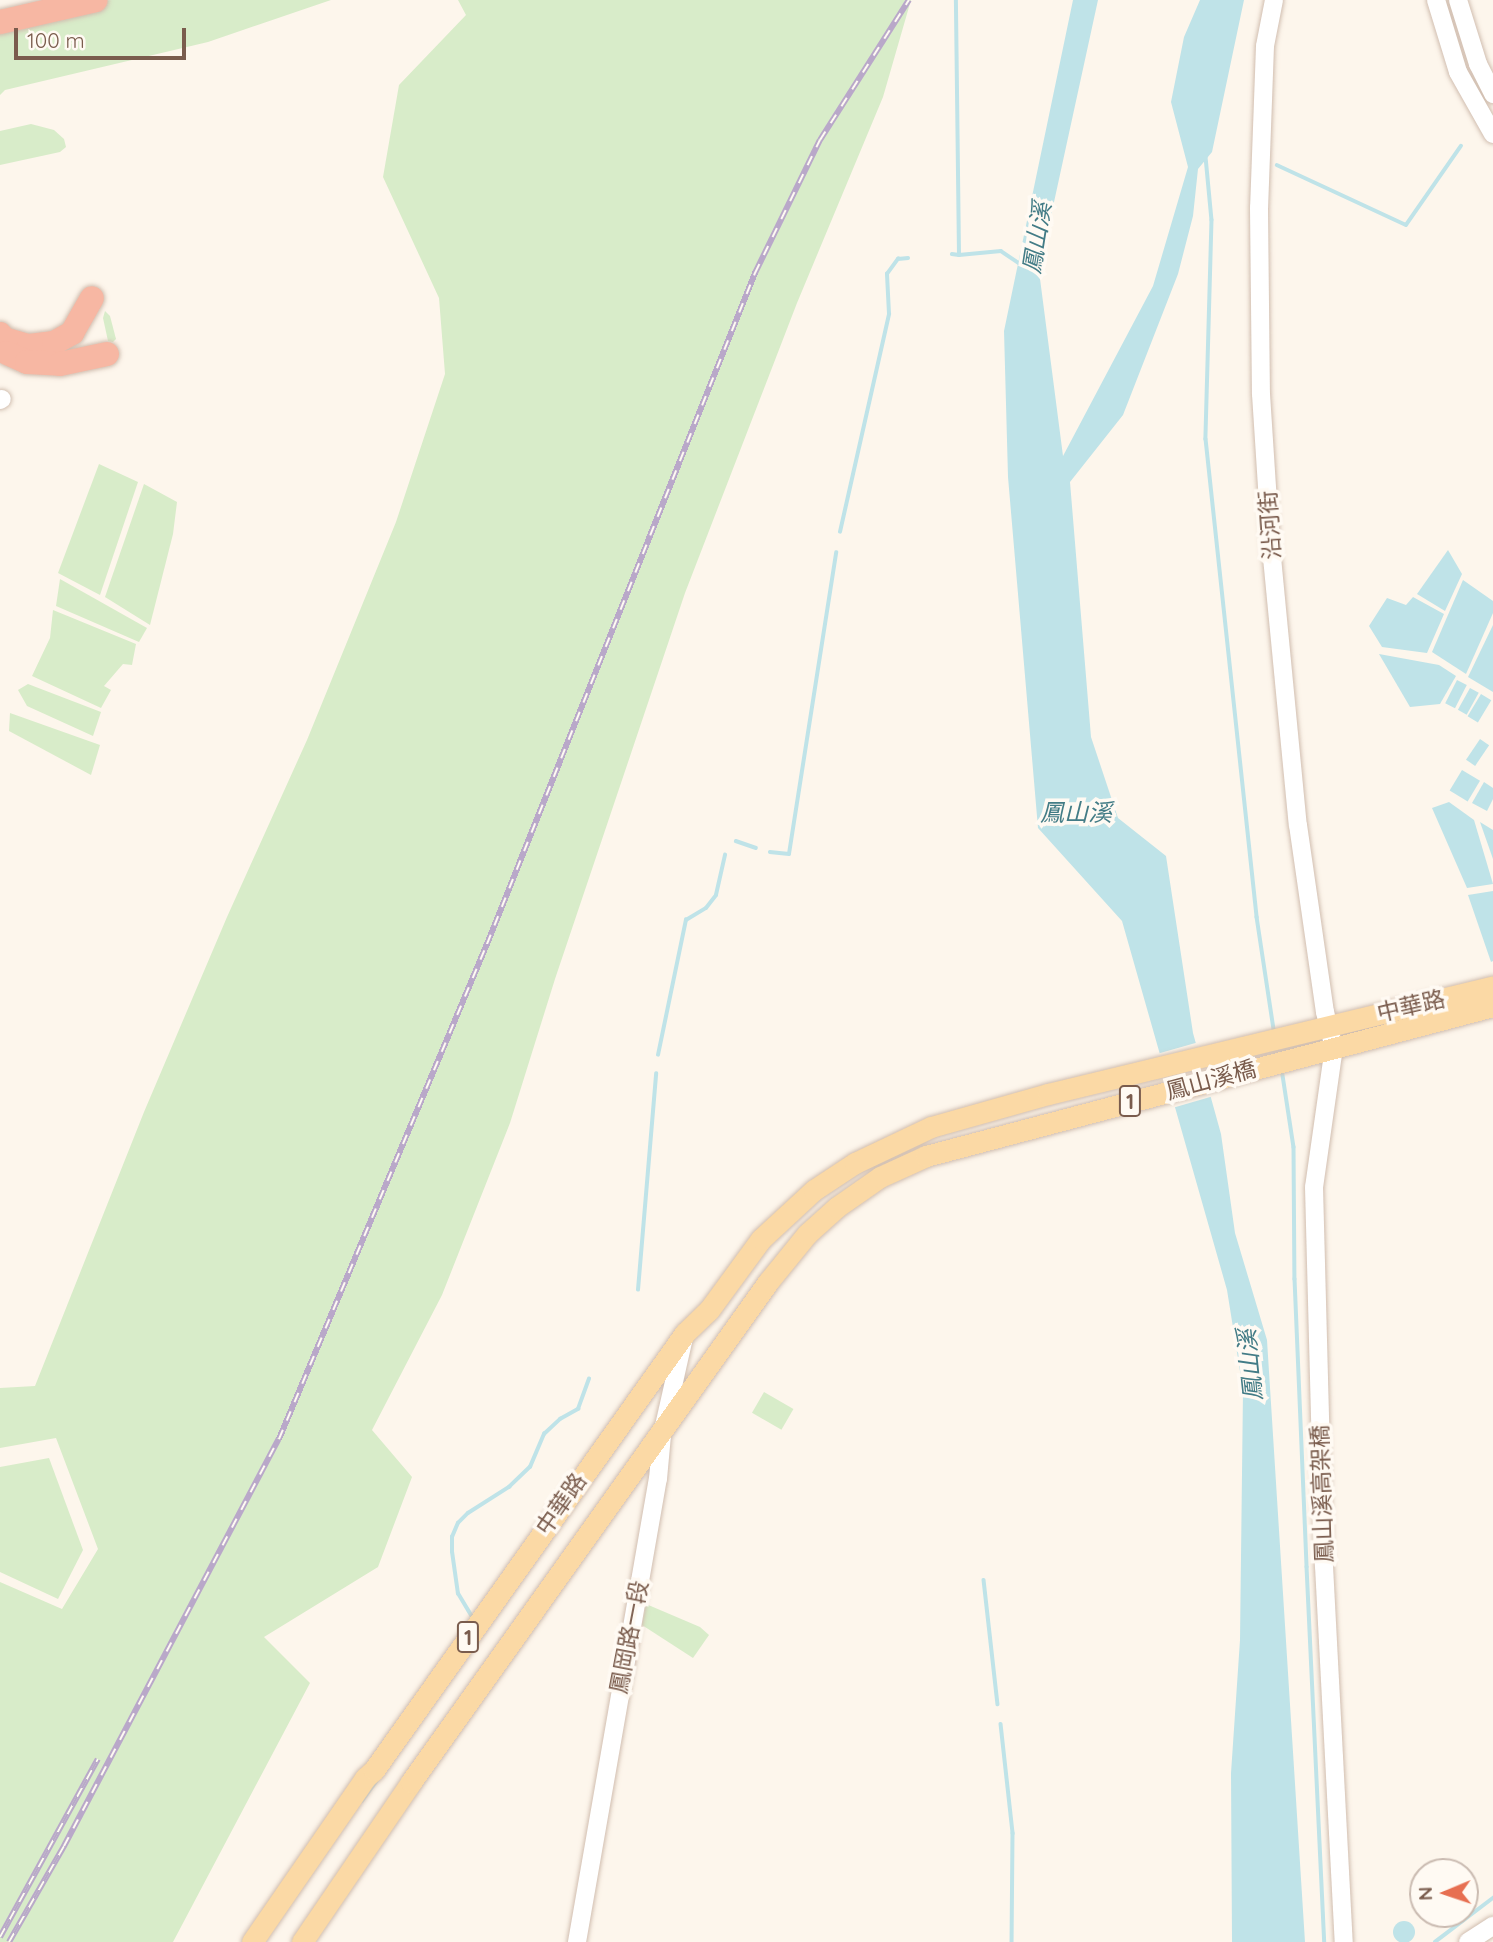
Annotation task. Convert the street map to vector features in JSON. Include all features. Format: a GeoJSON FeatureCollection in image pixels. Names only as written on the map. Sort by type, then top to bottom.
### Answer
{"type":"FeatureCollection","features":[{"type":"Feature","properties":{"kind":"highway"},"geometry":{"type":"LineString","coordinates":[[0,22],[96,0]]}},
{"type":"Feature","properties":{"kind":"highway"},"geometry":{"type":"LineString","coordinates":[[0,334],[4,339],[29,346],[54,343],[72,333],[92,298]]}},
{"type":"Feature","properties":{"kind":"highway"},"geometry":{"type":"LineString","coordinates":[[0,350],[27,362],[60,364],[107,354]]}},
{"type":"Feature","properties":{"kind":"main road","name":"中華路"},"geometry":{"type":"LineString","coordinates":[[1329,1025],[1493,986]]}},
{"type":"Feature","properties":{"kind":"main road","name":"中華路"},"geometry":{"type":"LineString","coordinates":[[1334,1047],[1493,1006]]}},
{"type":"Feature","properties":{"kind":"main road","name":"鳳山溪橋"},"geometry":{"type":"LineString","coordinates":[[931,1127],[1048,1094],[1329,1025]]}},
{"type":"Feature","properties":{"kind":"main road","name":"鳳山溪橋"},"geometry":{"type":"LineString","coordinates":[[926,1156],[1334,1047]]}},
{"type":"Feature","properties":{"kind":"main road","name":"中華路"},"geometry":{"type":"LineString","coordinates":[[252,1942],[365,1778],[387,1752],[685,1333],[709,1310],[761,1239],[814,1190],[855,1163],[931,1127]]}},
{"type":"Feature","properties":{"kind":"main road","name":"中華路"},"geometry":{"type":"LineString","coordinates":[[302,1942],[411,1782],[663,1435],[768,1282],[807,1234],[837,1207],[880,1177],[926,1156]]}},
{"type":"Feature","properties":{"kind":"street","name":"沿河街"},"geometry":{"type":"LineString","coordinates":[[1274,0],[1265,46],[1259,208],[1261,394],[1271,547],[1298,825],[1334,1047]]}},
{"type":"Feature","properties":{"kind":"street"},"geometry":{"type":"LineString","coordinates":[[1436,0],[1458,72],[1493,134]]}},
{"type":"Feature","properties":{"kind":"street"},"geometry":{"type":"LineString","coordinates":[[1458,0],[1478,64],[1493,94]]}},
{"type":"Feature","properties":{"kind":"street","name":"鳳山溪高架橋"},"geometry":{"type":"LineString","coordinates":[[1334,1047],[1314,1187],[1324,1566],[1344,1942]]}},
{"type":"Feature","properties":{"kind":"street","name":"鳳岡路一段"},"geometry":{"type":"LineString","coordinates":[[577,1942],[658,1479],[663,1435],[685,1333]]}},
{"type":"Feature","properties":{"kind":"street"},"geometry":{"type":"LineString","coordinates":[[1468,1942],[1493,1926]]}},
{"type":"Feature","properties":{"kind":"green space"},"geometry":{"type":"Polygon","coordinates":[[[110,0],[331,0],[208,42],[5,90],[0,95],[0,32],[110,0]]]}},
{"type":"Feature","properties":{"kind":"green space"},"geometry":{"type":"Polygon","coordinates":[[[458,0],[911,0],[883,97],[797,303],[685,593],[555,979],[510,1123],[442,1295],[372,1430],[412,1477],[378,1567],[264,1637],[310,1683],[173,1942],[0,1942],[0,1582],[62,1609],[98,1549],[56,1438],[0,1448],[0,1388],[35,1386],[144,1112],[227,917],[307,740],[396,522],[445,374],[439,298],[383,177],[399,85],[466,15],[458,0]]]}},
{"type":"Feature","properties":{"kind":"green space"},"geometry":{"type":"Polygon","coordinates":[[[31,124],[54,130],[64,139],[66,147],[60,152],[0,165],[0,131],[31,124]]]}},
{"type":"Feature","properties":{"kind":"green space"},"geometry":{"type":"Polygon","coordinates":[[[105,311],[110,316],[116,339],[113,342],[108,341],[103,318],[105,311]]]}},
{"type":"Feature","properties":{"kind":"green space"},"geometry":{"type":"Polygon","coordinates":[[[99,464],[138,482],[100,595],[58,573],[99,464]]]}},
{"type":"Feature","properties":{"kind":"green space"},"geometry":{"type":"Polygon","coordinates":[[[144,484],[177,502],[173,534],[150,625],[105,597],[144,484]]]}},
{"type":"Feature","properties":{"kind":"green space"},"geometry":{"type":"Polygon","coordinates":[[[60,579],[147,628],[139,642],[56,606],[60,579]]]}},
{"type":"Feature","properties":{"kind":"green space"},"geometry":{"type":"Polygon","coordinates":[[[53,610],[136,644],[132,665],[123,664],[104,686],[111,690],[101,708],[32,676],[50,638],[53,610]]]}},
{"type":"Feature","properties":{"kind":"green space"},"geometry":{"type":"Polygon","coordinates":[[[28,684],[101,712],[93,736],[27,706],[18,690],[28,684]]]}},
{"type":"Feature","properties":{"kind":"green space"},"geometry":{"type":"Polygon","coordinates":[[[10,713],[100,745],[91,775],[9,731],[10,713]]]}},
{"type":"Feature","properties":{"kind":"green space"},"geometry":{"type":"Polygon","coordinates":[[[764,1392],[793,1409],[781,1430],[752,1413],[764,1392]]]}},
{"type":"Feature","properties":{"kind":"green space"},"geometry":{"type":"Polygon","coordinates":[[[49,1458],[83,1550],[58,1599],[0,1572],[0,1467],[49,1458]]]}},
{"type":"Feature","properties":{"kind":"green space"},"geometry":{"type":"Polygon","coordinates":[[[646,1604],[700,1627],[709,1635],[693,1658],[642,1625],[646,1604]]]}},
{"type":"Feature","properties":{"kind":"water","name":"鳳山溪"},"geometry":{"type":"Polygon","coordinates":[[[1073,0],[1098,0],[1039,271],[1063,456],[1153,286],[1188,167],[1171,102],[1184,37],[1200,0],[1244,0],[1212,152],[1198,169],[1193,216],[1178,274],[1123,415],[1070,482],[1091,737],[1118,818],[1166,856],[1193,1033],[1221,1134],[1235,1233],[1267,1340],[1305,1942],[1232,1942],[1231,1773],[1240,1640],[1243,1390],[1227,1290],[1122,921],[1038,828],[1008,477],[1004,331],[1073,0]]]}},
{"type":"Feature","properties":{"kind":"water"},"geometry":{"type":"Polygon","coordinates":[[[1448,550],[1462,574],[1445,611],[1417,594],[1448,550]]]}},
{"type":"Feature","properties":{"kind":"water"},"geometry":{"type":"Polygon","coordinates":[[[1463,580],[1493,601],[1493,613],[1466,674],[1432,652],[1463,580]]]}},
{"type":"Feature","properties":{"kind":"water"},"geometry":{"type":"Polygon","coordinates":[[[1413,597],[1444,614],[1427,653],[1382,647],[1369,626],[1387,598],[1406,605],[1413,597]]]}},
{"type":"Feature","properties":{"kind":"water"},"geometry":{"type":"Polygon","coordinates":[[[1493,625],[1493,692],[1468,677],[1493,625]]]}},
{"type":"Feature","properties":{"kind":"water"},"geometry":{"type":"Polygon","coordinates":[[[1379,654],[1439,665],[1456,676],[1440,704],[1410,707],[1379,654]]]}},
{"type":"Feature","properties":{"kind":"water"},"geometry":{"type":"Polygon","coordinates":[[[1457,680],[1467,685],[1455,708],[1445,703],[1457,680]]]}},
{"type":"Feature","properties":{"kind":"water"},"geometry":{"type":"Polygon","coordinates":[[[1470,688],[1479,693],[1467,715],[1458,710],[1470,688]]]}},
{"type":"Feature","properties":{"kind":"water"},"geometry":{"type":"Polygon","coordinates":[[[1481,694],[1491,700],[1478,722],[1468,716],[1481,694]]]}},
{"type":"Feature","properties":{"kind":"water"},"geometry":{"type":"Polygon","coordinates":[[[1480,739],[1489,745],[1475,766],[1466,760],[1480,739]]]}},
{"type":"Feature","properties":{"kind":"water"},"geometry":{"type":"Polygon","coordinates":[[[1462,770],[1480,781],[1468,801],[1450,791],[1462,770]]]}},
{"type":"Feature","properties":{"kind":"water"},"geometry":{"type":"Polygon","coordinates":[[[1484,782],[1493,788],[1493,799],[1487,811],[1472,803],[1484,782]]]}},
{"type":"Feature","properties":{"kind":"water"},"geometry":{"type":"Polygon","coordinates":[[[1449,802],[1474,820],[1493,884],[1467,888],[1432,808],[1449,802]]]}},
{"type":"Feature","properties":{"kind":"water"},"geometry":{"type":"Polygon","coordinates":[[[1480,822],[1493,830],[1493,859],[1480,822]]]}},
{"type":"Feature","properties":{"kind":"water"},"geometry":{"type":"Polygon","coordinates":[[[1493,891],[1493,961],[1491,962],[1468,895],[1493,891]]]}},
{"type":"Feature","properties":{"kind":"water"},"geometry":{"type":"Polygon","coordinates":[[[1404,1921],[1409,1922],[1409,1928],[1414,1928],[1412,1940],[1404,1943],[1396,1940],[1393,1932],[1396,1924],[1404,1921]]]}},
{"type":"Feature","properties":{"kind":"pier"},"geometry":{"type":"Polygon","coordinates":[[[1199,1042],[1214,1096],[1173,1108],[1158,1054],[1199,1042]]]}},
{"type":"Feature","properties":{"kind":"waterway"},"geometry":{"type":"LineString","coordinates":[[952,254],[959,255],[956,0]]}},
{"type":"Feature","properties":{"kind":"waterway"},"geometry":{"type":"LineString","coordinates":[[1277,165],[1406,225],[1461,146]]}},
{"type":"Feature","properties":{"kind":"waterway"},"geometry":{"type":"LineString","coordinates":[[1206,157],[1212,220],[1206,439],[1257,917],[1274,1030]]}},
{"type":"Feature","properties":{"kind":"waterway"},"geometry":{"type":"LineString","coordinates":[[959,255],[1001,251],[1022,265]]}},
{"type":"Feature","properties":{"kind":"waterway"},"geometry":{"type":"LineString","coordinates":[[840,532],[889,314],[887,274],[898,259],[908,258]]}},
{"type":"Feature","properties":{"kind":"waterway"},"geometry":{"type":"LineString","coordinates":[[770,852],[789,854],[836,553]]}},
{"type":"Feature","properties":{"kind":"waterway"},"geometry":{"type":"LineString","coordinates":[[736,841],[756,848]]}},
{"type":"Feature","properties":{"kind":"waterway"},"geometry":{"type":"LineString","coordinates":[[658,1055],[686,920],[706,908],[716,895],[725,855]]}},
{"type":"Feature","properties":{"kind":"waterway"},"geometry":{"type":"LineString","coordinates":[[1282,1069],[1294,1147],[1295,1279],[1325,1942]]}},
{"type":"Feature","properties":{"kind":"waterway"},"geometry":{"type":"LineString","coordinates":[[638,1290],[656,1074]]}},
{"type":"Feature","properties":{"kind":"waterway"},"geometry":{"type":"LineString","coordinates":[[472,1617],[458,1594],[452,1552],[452,1537],[458,1523],[468,1513],[509,1487],[530,1467],[544,1434],[560,1419],[578,1409],[589,1379]]}},
{"type":"Feature","properties":{"kind":"waterway"},"geometry":{"type":"LineString","coordinates":[[984,1580],[998,1704]]}},
{"type":"Feature","properties":{"kind":"waterway"},"geometry":{"type":"LineString","coordinates":[[1001,1724],[1013,1833],[1012,1942]]}},
{"type":"Feature","properties":{"kind":"waterway"},"geometry":{"type":"LineString","coordinates":[[362,1801],[376,1782]]}},
{"type":"Feature","properties":{"kind":"waterway"},"geometry":{"type":"LineString","coordinates":[[1435,1942],[1493,1898]]}},
{"type":"Feature","properties":{"kind":"railway"},"geometry":{"type":"LineString","coordinates":[[9,1942],[64,1846],[279,1439],[487,944],[755,273],[820,140],[909,0]]}},
{"type":"Feature","properties":{"kind":"railway"},"geometry":{"type":"LineString","coordinates":[[0,1937],[98,1759]]}}]}
